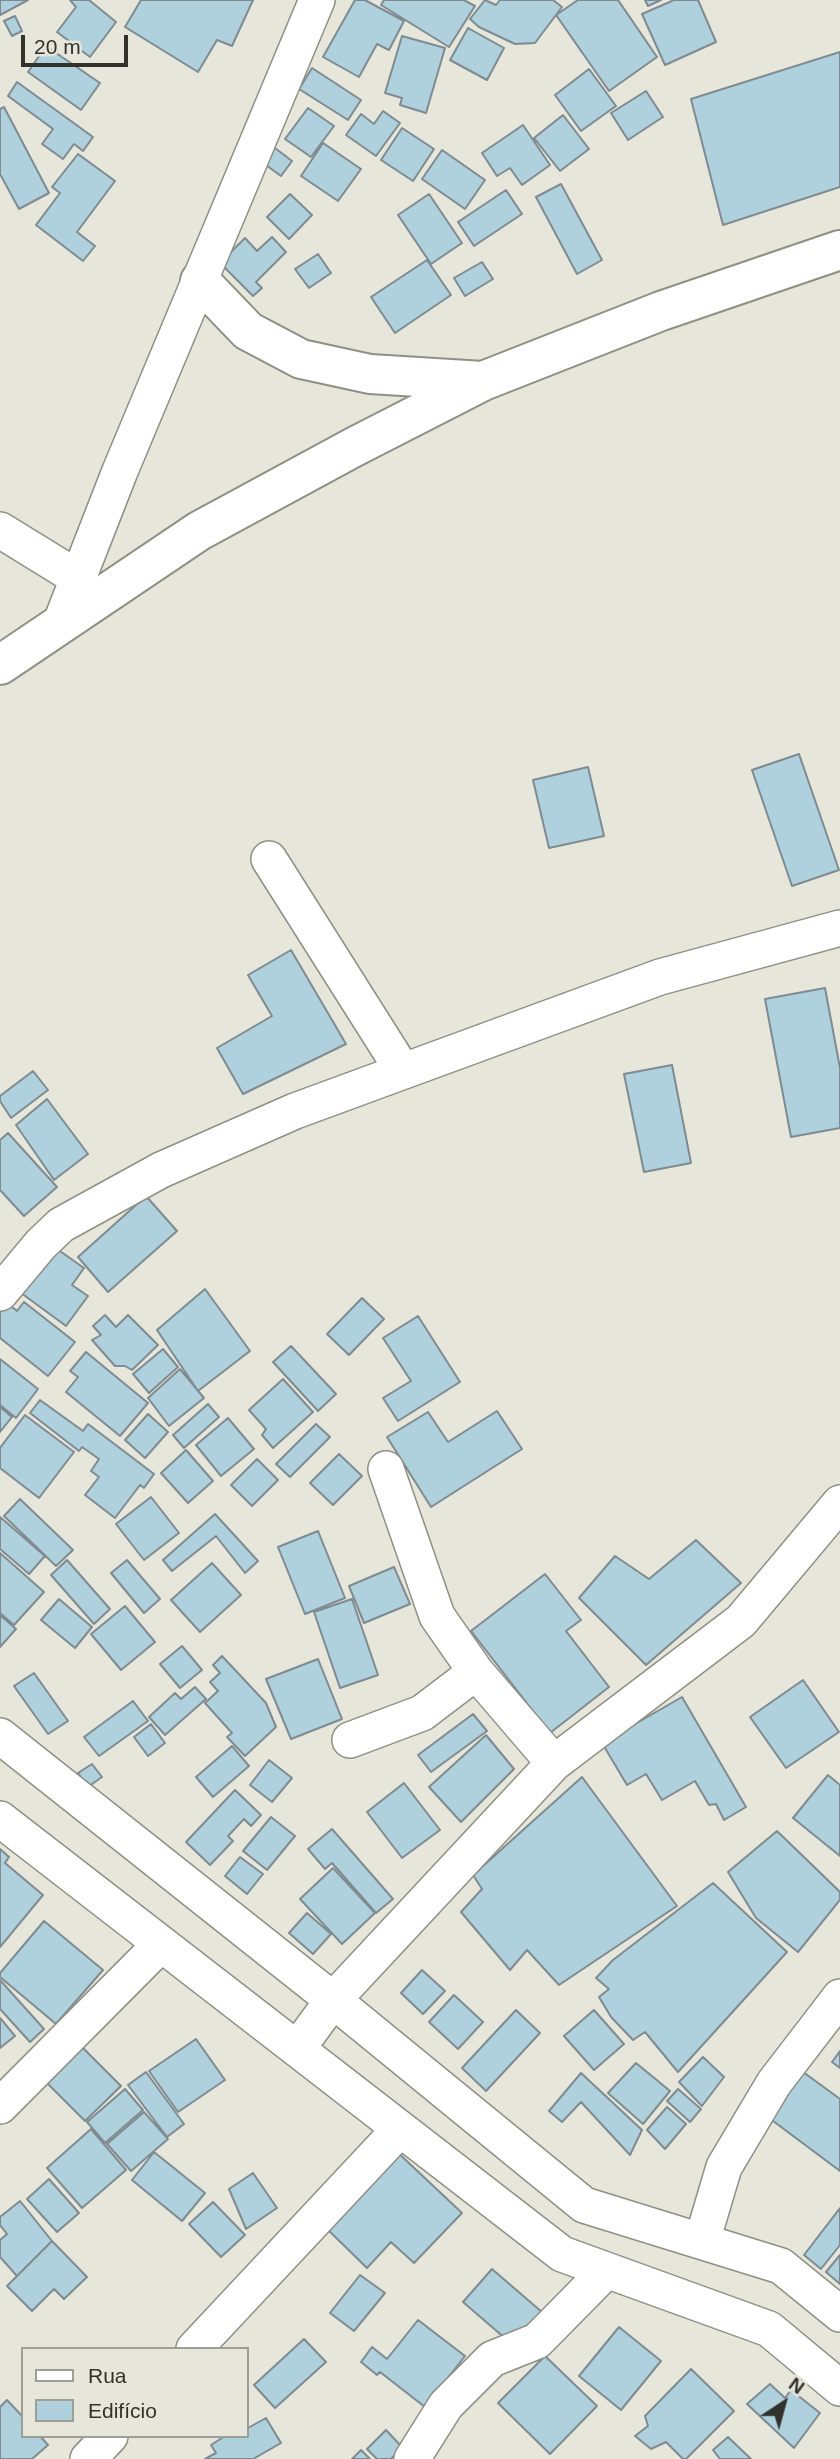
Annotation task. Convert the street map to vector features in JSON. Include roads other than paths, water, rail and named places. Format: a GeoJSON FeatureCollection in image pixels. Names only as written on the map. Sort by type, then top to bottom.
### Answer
{"type":"FeatureCollection","features":[{"type":"Feature","properties":{"kind":"main road"},"geometry":{"type":"LineString","coordinates":[[0,665],[199,531],[483,381],[661,311],[840,250]]}},
{"type":"Feature","properties":{"kind":"main road"},"geometry":{"type":"LineString","coordinates":[[200,281],[248,331],[301,359],[370,374],[483,381]]}},
{"type":"Feature","properties":{"kind":"street"},"geometry":{"type":"LineString","coordinates":[[61,622],[120,471],[317,0]]}},
{"type":"Feature","properties":{"kind":"street"},"geometry":{"type":"LineString","coordinates":[[0,530],[78,579]]}},
{"type":"Feature","properties":{"kind":"street"},"geometry":{"type":"LineString","coordinates":[[269,859],[403,1071]]}},
{"type":"Feature","properties":{"kind":"street"},"geometry":{"type":"LineString","coordinates":[[0,1293],[41,1244],[61,1225],[161,1170],[295,1111],[660,977],[840,928]]}},
{"type":"Feature","properties":{"kind":"street"},"geometry":{"type":"LineString","coordinates":[[386,1469],[437,1616],[476,1672],[554,1763]]}},
{"type":"Feature","properties":{"kind":"street"},"geometry":{"type":"LineString","coordinates":[[297,2049],[333,2000],[554,1763],[741,1621],[840,1503]]}},
{"type":"Feature","properties":{"kind":"street"},"geometry":{"type":"LineString","coordinates":[[351,1740],[422,1713],[476,1672]]}},
{"type":"Feature","properties":{"kind":"street"},"geometry":{"type":"LineString","coordinates":[[0,1737],[333,2000],[584,2205],[780,2266],[840,2314]]}},
{"type":"Feature","properties":{"kind":"street"},"geometry":{"type":"LineString","coordinates":[[0,1819],[562,2255],[769,2329],[840,2388]]}},
{"type":"Feature","properties":{"kind":"street"},"geometry":{"type":"LineString","coordinates":[[0,2106],[161,1944]]}},
{"type":"Feature","properties":{"kind":"street"},"geometry":{"type":"LineString","coordinates":[[702,2241],[724,2166],[774,2083],[840,1997]]}},
{"type":"Feature","properties":{"kind":"street"},"geometry":{"type":"LineString","coordinates":[[196,2347],[400,2129]]}},
{"type":"Feature","properties":{"kind":"street"},"geometry":{"type":"LineString","coordinates":[[412,2459],[446,2405],[492,2359],[537,2341],[606,2271]]}},
{"type":"Feature","properties":{"kind":"street"},"geometry":{"type":"LineString","coordinates":[[88,2459],[108,2438]]}}]}
